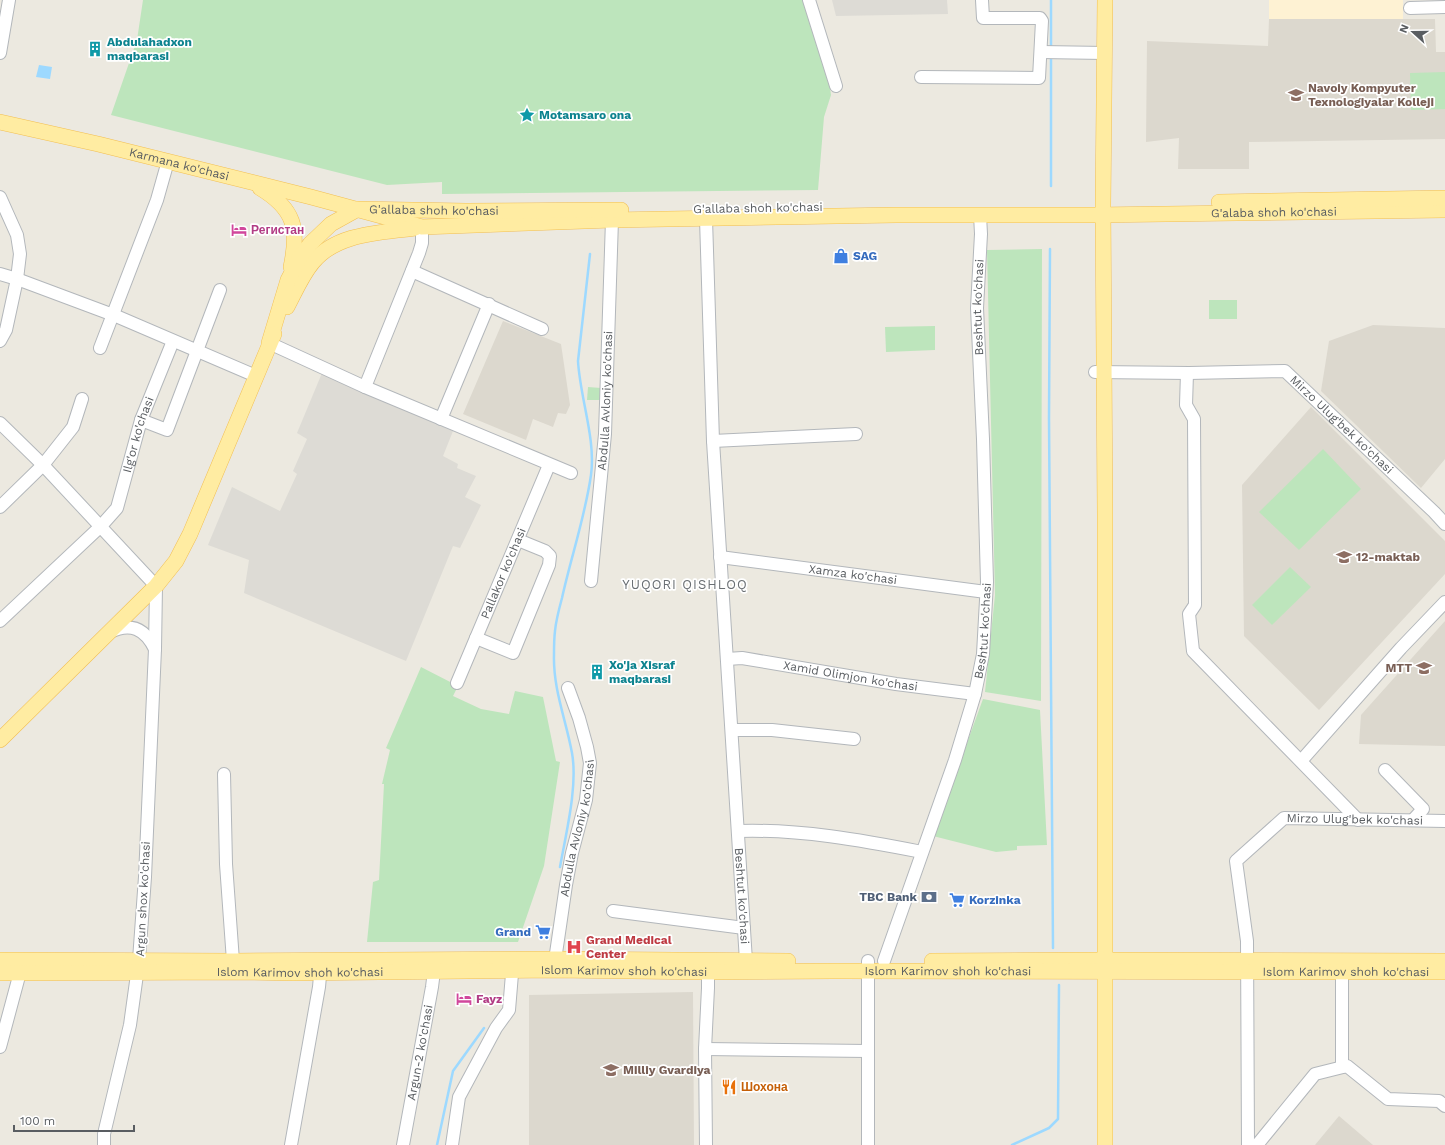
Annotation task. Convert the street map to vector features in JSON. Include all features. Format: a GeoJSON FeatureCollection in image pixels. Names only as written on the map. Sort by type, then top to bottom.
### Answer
{"type":"FeatureCollection","features":[{"type":"Feature","properties":{"kind":"main road"},"geometry":{"type":"LineString","coordinates":[[1096,0],[1101,53]]}},
{"type":"Feature","properties":{"kind":"main road"},"geometry":{"type":"LineString","coordinates":[[1095,1145],[1100,966],[1099,210],[1101,53],[1105,0]]}},
{"type":"Feature","properties":{"kind":"main road","name":"Karmana ko'chasi"},"geometry":{"type":"LineString","coordinates":[[0,122],[358,209]]}},
{"type":"Feature","properties":{"kind":"main road"},"geometry":{"type":"LineString","coordinates":[[250,182],[277,201],[287,212],[293,225],[295,246],[288,280],[270,343]]}},
{"type":"Feature","properties":{"kind":"main road","name":"G'alaba shoh ko'chasi"},"geometry":{"type":"LineString","coordinates":[[1139,203],[1445,198]]}},
{"type":"Feature","properties":{"kind":"main road","name":"G'allaba shoh ko'chasi"},"geometry":{"type":"LineString","coordinates":[[358,209],[422,227],[612,220],[980,215],[1099,210],[1139,203]]}},
{"type":"Feature","properties":{"kind":"main road"},"geometry":{"type":"LineString","coordinates":[[288,280],[300,257],[322,232],[331,224],[358,209]]}},
{"type":"Feature","properties":{"kind":"main road","name":"G'allaba shoh ko'chasi"},"geometry":{"type":"LineString","coordinates":[[358,209],[1099,210]]}},
{"type":"Feature","properties":{"kind":"main road","name":"G'alaba shoh ko'chasi"},"geometry":{"type":"LineString","coordinates":[[1099,210],[1445,210]]}},
{"type":"Feature","properties":{"kind":"main road"},"geometry":{"type":"LineString","coordinates":[[0,740],[156,586],[176,561],[190,534],[270,343],[306,271],[313,262],[325,251],[339,243],[354,238],[370,234],[422,227]]}},
{"type":"Feature","properties":{"kind":"main road","name":"Islom Karimov shoh ko'chasi"},"geometry":{"type":"LineString","coordinates":[[0,960],[21,967]]}},
{"type":"Feature","properties":{"kind":"main road","name":"Islom Karimov shoh ko'chasi"},"geometry":{"type":"LineString","coordinates":[[138,966],[233,961],[321,966]]}},
{"type":"Feature","properties":{"kind":"main road","name":"Islom Karimov shoh ko'chasi"},"geometry":{"type":"LineString","coordinates":[[708,967],[746,961],[868,966],[1342,966],[1445,961]]}},
{"type":"Feature","properties":{"kind":"main road","name":"Islom Karimov shoh ko'chasi"},"geometry":{"type":"LineString","coordinates":[[0,973],[21,967],[435,966],[554,964],[833,970],[868,966],[884,961],[1100,966]]}},
{"type":"Feature","properties":{"kind":"main road"},"geometry":{"type":"LineString","coordinates":[[1100,966],[1105,1145]]}},
{"type":"Feature","properties":{"kind":"main road","name":"Islom Karimov shoh ko'chasi"},"geometry":{"type":"LineString","coordinates":[[1342,966],[1445,972]]}},
{"type":"Feature","properties":{"kind":"street"},"geometry":{"type":"LineString","coordinates":[[0,53],[9,0]]}},
{"type":"Feature","properties":{"kind":"street"},"geometry":{"type":"LineString","coordinates":[[809,0],[836,86]]}},
{"type":"Feature","properties":{"kind":"street"},"geometry":{"type":"LineString","coordinates":[[921,77],[1039,78],[1042,21],[1040,18],[983,18],[982,0]]}},
{"type":"Feature","properties":{"kind":"street"},"geometry":{"type":"LineString","coordinates":[[1410,8],[1445,7]]}},
{"type":"Feature","properties":{"kind":"street"},"geometry":{"type":"LineString","coordinates":[[1041,52],[1101,53]]}},
{"type":"Feature","properties":{"kind":"street"},"geometry":{"type":"LineString","coordinates":[[100,348],[157,200],[168,162]]}},
{"type":"Feature","properties":{"kind":"street"},"geometry":{"type":"LineString","coordinates":[[0,197],[17,235],[20,254],[6,330],[0,341]]}},
{"type":"Feature","properties":{"kind":"street","name":"Beshtut ko'chasi"},"geometry":{"type":"LineString","coordinates":[[738,831],[767,830],[827,836],[872,842],[922,852],[955,760],[975,694],[983,654],[986,592],[983,440],[977,308],[981,234],[980,215]]}},
{"type":"Feature","properties":{"kind":"street","name":"Beshtut ko'chasi"},"geometry":{"type":"LineString","coordinates":[[706,219],[713,441],[746,961]]}},
{"type":"Feature","properties":{"kind":"street","name":"Abdulla Avloniy ko'chasi"},"geometry":{"type":"LineString","coordinates":[[591,580],[605,434],[612,220]]}},
{"type":"Feature","properties":{"kind":"street"},"geometry":{"type":"LineString","coordinates":[[365,387],[422,243],[422,227]]}},
{"type":"Feature","properties":{"kind":"street"},"geometry":{"type":"LineString","coordinates":[[412,271],[489,304],[542,329]]}},
{"type":"Feature","properties":{"kind":"street"},"geometry":{"type":"LineString","coordinates":[[0,274],[113,315],[256,376]]}},
{"type":"Feature","properties":{"kind":"street"},"geometry":{"type":"LineString","coordinates":[[141,420],[167,430],[220,290]]}},
{"type":"Feature","properties":{"kind":"street"},"geometry":{"type":"LineString","coordinates":[[441,419],[489,304]]}},
{"type":"Feature","properties":{"kind":"street","name":"Ilg'or ko'chasi"},"geometry":{"type":"LineString","coordinates":[[0,621],[101,526],[117,508],[141,420],[173,341]]}},
{"type":"Feature","properties":{"kind":"street"},"geometry":{"type":"LineString","coordinates":[[270,343],[365,387],[571,473]]}},
{"type":"Feature","properties":{"kind":"street","name":"Mirzo Ulug'bek ko'chasi"},"geometry":{"type":"LineString","coordinates":[[1100,372],[1187,373],[1285,371],[1445,524]]}},
{"type":"Feature","properties":{"kind":"street"},"geometry":{"type":"LineString","coordinates":[[1187,373],[1186,405],[1194,419],[1195,606],[1189,614],[1192,650],[1358,820]]}},
{"type":"Feature","properties":{"kind":"street"},"geometry":{"type":"LineString","coordinates":[[0,507],[43,465],[73,427],[82,399]]}},
{"type":"Feature","properties":{"kind":"street"},"geometry":{"type":"LineString","coordinates":[[0,423],[43,465],[156,586]]}},
{"type":"Feature","properties":{"kind":"street"},"geometry":{"type":"LineString","coordinates":[[713,441],[856,434]]}},
{"type":"Feature","properties":{"kind":"street","name":"Pallakor ko'chasi"},"geometry":{"type":"LineString","coordinates":[[457,683],[549,465]]}},
{"type":"Feature","properties":{"kind":"street"},"geometry":{"type":"LineString","coordinates":[[476,638],[513,653],[549,565],[550,556],[545,551],[518,540]]}},
{"type":"Feature","properties":{"kind":"street","name":"Xamza ko'chasi"},"geometry":{"type":"LineString","coordinates":[[720,557],[986,592]]}},
{"type":"Feature","properties":{"kind":"street","name":"Argun shox ko'chasi"},"geometry":{"type":"LineString","coordinates":[[104,1145],[104,1134],[130,1025],[138,966],[145,877],[155,649],[156,586]]}},
{"type":"Feature","properties":{"kind":"street"},"geometry":{"type":"LineString","coordinates":[[1301,761],[1401,648],[1445,602]]}},
{"type":"Feature","properties":{"kind":"street"},"geometry":{"type":"LineString","coordinates":[[109,633],[118,628],[127,627],[138,630],[148,638],[155,649]]}},
{"type":"Feature","properties":{"kind":"street","name":"Xamid Olimjon ko'chasi"},"geometry":{"type":"LineString","coordinates":[[727,659],[742,658],[896,684],[975,694]]}},
{"type":"Feature","properties":{"kind":"street","name":"Abdulla Avloniy ko'chasi"},"geometry":{"type":"LineString","coordinates":[[554,964],[572,853],[586,800],[590,762],[579,718],[568,688]]}},
{"type":"Feature","properties":{"kind":"street"},"geometry":{"type":"LineString","coordinates":[[732,730],[772,730],[854,740]]}},
{"type":"Feature","properties":{"kind":"street"},"geometry":{"type":"LineString","coordinates":[[1385,770],[1423,809],[1413,820]]}},
{"type":"Feature","properties":{"kind":"street"},"geometry":{"type":"LineString","coordinates":[[224,774],[226,864],[233,961]]}},
{"type":"Feature","properties":{"kind":"street","name":"Mirzo Ulug'bek ko'chasi"},"geometry":{"type":"LineString","coordinates":[[1248,966],[1247,941],[1236,861],[1284,818],[1445,821]]}},
{"type":"Feature","properties":{"kind":"street"},"geometry":{"type":"LineString","coordinates":[[884,961],[922,852]]}},
{"type":"Feature","properties":{"kind":"street"},"geometry":{"type":"LineString","coordinates":[[613,911],[744,928]]}},
{"type":"Feature","properties":{"kind":"street"},"geometry":{"type":"LineString","coordinates":[[452,1145],[459,1097],[496,1028],[509,1010],[512,965]]}},
{"type":"Feature","properties":{"kind":"street"},"geometry":{"type":"LineString","coordinates":[[292,1145],[321,966]]}},
{"type":"Feature","properties":{"kind":"street","name":"Argun-2 ko'chasi"},"geometry":{"type":"LineString","coordinates":[[403,1145],[435,966]]}},
{"type":"Feature","properties":{"kind":"street"},"geometry":{"type":"LineString","coordinates":[[868,966],[868,1145]]}},
{"type":"Feature","properties":{"kind":"street","name":"Islom Karimov shoh ko'chasi"},"geometry":{"type":"LineString","coordinates":[[1248,966],[1248,1145]]}},
{"type":"Feature","properties":{"kind":"street"},"geometry":{"type":"LineString","coordinates":[[1342,966],[1342,1067]]}},
{"type":"Feature","properties":{"kind":"street"},"geometry":{"type":"LineString","coordinates":[[0,1047],[21,967]]}},
{"type":"Feature","properties":{"kind":"street"},"geometry":{"type":"LineString","coordinates":[[706,1145],[705,1049],[708,967]]}},
{"type":"Feature","properties":{"kind":"street"},"geometry":{"type":"LineString","coordinates":[[705,1049],[868,1051]]}},
{"type":"Feature","properties":{"kind":"street"},"geometry":{"type":"LineString","coordinates":[[1257,1145],[1315,1074],[1342,1067],[1347,1066],[1388,1099],[1439,1101],[1445,1106]]}},
{"type":"Feature","properties":{"kind":"shaded area"},"geometry":{"type":"Polygon","coordinates":[[[832,0],[947,0],[948,14],[836,16],[832,0]]]}},
{"type":"Feature","properties":{"kind":"shaded area"},"geometry":{"type":"Polygon","coordinates":[[[1269,0],[1403,0],[1403,19],[1269,19],[1269,0]]]}},
{"type":"Feature","properties":{"kind":"shaded area","name":"Navoiy Kompyuter Texnologiyalar Kolleji"},"geometry":{"type":"Polygon","coordinates":[[[1269,19],[1435,19],[1436,52],[1445,52],[1445,139],[1249,142],[1249,169],[1178,169],[1179,138],[1146,142],[1147,41],[1268,46],[1269,19]]]}},
{"type":"Feature","properties":{"kind":"shaded area"},"geometry":{"type":"Polygon","coordinates":[[[503,321],[561,344],[570,405],[566,414],[558,413],[553,427],[533,419],[526,440],[463,414],[503,321]]]}},
{"type":"Feature","properties":{"kind":"shaded area"},"geometry":{"type":"Polygon","coordinates":[[[1373,325],[1445,328],[1445,459],[1421,488],[1321,391],[1329,341],[1373,325]]]}},
{"type":"Feature","properties":{"kind":"shaded area"},"geometry":{"type":"Polygon","coordinates":[[[322,373],[453,431],[443,456],[458,464],[457,468],[476,476],[465,497],[481,505],[460,548],[453,546],[406,661],[244,593],[249,560],[208,545],[232,487],[280,511],[297,474],[293,471],[307,439],[297,433],[322,373]]]}},
{"type":"Feature","properties":{"kind":"shaded area","name":"12-maktab"},"geometry":{"type":"Polygon","coordinates":[[[1311,407],[1445,541],[1445,574],[1319,710],[1244,636],[1242,485],[1311,407]]]}},
{"type":"Feature","properties":{"kind":"shaded area","name":"MTT"},"geometry":{"type":"Polygon","coordinates":[[[1445,621],[1445,746],[1359,744],[1361,715],[1445,621]]]}},
{"type":"Feature","properties":{"kind":"shaded area","name":"Milliy Gvardiya"},"geometry":{"type":"Polygon","coordinates":[[[693,992],[694,1145],[529,1145],[529,995],[693,992]]]}},
{"type":"Feature","properties":{"kind":"shaded area"},"geometry":{"type":"Polygon","coordinates":[[[1339,1116],[1373,1145],[1315,1145],[1339,1116]]]}},
{"type":"Feature","properties":{"kind":"green space"},"geometry":{"type":"Polygon","coordinates":[[[143,0],[807,0],[829,81],[831,95],[824,117],[818,190],[442,194],[442,182],[387,185],[111,115],[137,40],[143,0]]]}},
{"type":"Feature","properties":{"kind":"green space"},"geometry":{"type":"Polygon","coordinates":[[[1445,72],[1445,109],[1411,110],[1410,73],[1445,72]]]}},
{"type":"Feature","properties":{"kind":"green space"},"geometry":{"type":"Polygon","coordinates":[[[1042,249],[1041,701],[985,692],[995,595],[987,250],[1042,249]]]}},
{"type":"Feature","properties":{"kind":"green space"},"geometry":{"type":"Polygon","coordinates":[[[1209,300],[1237,300],[1237,319],[1209,319],[1209,300]]]}},
{"type":"Feature","properties":{"kind":"green space"},"geometry":{"type":"Polygon","coordinates":[[[935,326],[935,350],[886,352],[885,327],[935,326]]]}},
{"type":"Feature","properties":{"kind":"green space"},"geometry":{"type":"Polygon","coordinates":[[[588,387],[601,388],[600,400],[587,400],[588,387]]]}},
{"type":"Feature","properties":{"kind":"green space"},"geometry":{"type":"Polygon","coordinates":[[[1323,449],[1361,489],[1299,550],[1259,512],[1323,449]]]}},
{"type":"Feature","properties":{"kind":"green space"},"geometry":{"type":"Polygon","coordinates":[[[1290,567],[1311,587],[1272,625],[1252,605],[1290,567]]]}},
{"type":"Feature","properties":{"kind":"green space"},"geometry":{"type":"Polygon","coordinates":[[[421,667],[458,686],[453,696],[481,709],[509,714],[515,691],[543,697],[556,761],[560,762],[544,866],[518,942],[367,942],[373,882],[379,880],[384,784],[382,784],[390,750],[386,748],[421,667]]]}},
{"type":"Feature","properties":{"kind":"green space"},"geometry":{"type":"Polygon","coordinates":[[[983,699],[1040,710],[1047,845],[1017,846],[1017,850],[996,852],[933,836],[983,699]]]}},
{"type":"Feature","properties":{"kind":"water"},"geometry":{"type":"Polygon","coordinates":[[[39,65],[52,67],[50,79],[36,77],[39,65]]]}},
{"type":"Feature","properties":{"kind":"waterway"},"geometry":{"type":"LineString","coordinates":[[1051,0],[1051,49]]}},
{"type":"Feature","properties":{"kind":"waterway"},"geometry":{"type":"LineString","coordinates":[[1051,56],[1051,186]]}},
{"type":"Feature","properties":{"kind":"waterway"},"geometry":{"type":"LineString","coordinates":[[1050,249],[1049,418],[1053,948]]}},
{"type":"Feature","properties":{"kind":"waterway"},"geometry":{"type":"LineString","coordinates":[[560,867],[574,780],[572,753],[560,704],[554,668],[554,640],[555,627],[569,567],[582,522],[591,475],[592,461],[590,433],[579,375],[578,361],[590,254]]}},
{"type":"Feature","properties":{"kind":"waterway"},"geometry":{"type":"LineString","coordinates":[[1012,1145],[1049,1128],[1058,1119],[1059,985]]}},
{"type":"Feature","properties":{"kind":"waterway"},"geometry":{"type":"LineString","coordinates":[[437,1145],[453,1071],[484,1028]]}},
{"type":"Feature","properties":{"kind":"place","name":"Abdulahadxon maqbarasi"},"geometry":{"type":"Point","coordinates":[95,49]}},
{"type":"Feature","properties":{"kind":"place","name":"Navoiy Kompyuter Texnologiyalar Kolleji"},"geometry":{"type":"Point","coordinates":[1296,95]}},
{"type":"Feature","properties":{"kind":"place","name":"Motamsaro ona"},"geometry":{"type":"Point","coordinates":[527,115]}},
{"type":"Feature","properties":{"kind":"place","name":"Регистан"},"geometry":{"type":"Point","coordinates":[239,230]}},
{"type":"Feature","properties":{"kind":"place","name":"SAG"},"geometry":{"type":"Point","coordinates":[841,256]}},
{"type":"Feature","properties":{"kind":"place","name":"12-maktab"},"geometry":{"type":"Point","coordinates":[1344,557]}},
{"type":"Feature","properties":{"kind":"place","name":"MTT"},"geometry":{"type":"Point","coordinates":[1424,668]}},
{"type":"Feature","properties":{"kind":"place","name":"Xo'ja Xisraf maqbarasi"},"geometry":{"type":"Point","coordinates":[597,672]}},
{"type":"Feature","properties":{"kind":"place","name":"TBC Bank"},"geometry":{"type":"Point","coordinates":[929,897]}},
{"type":"Feature","properties":{"kind":"place","name":"Korzinka"},"geometry":{"type":"Point","coordinates":[957,900]}},
{"type":"Feature","properties":{"kind":"place","name":"Grand"},"geometry":{"type":"Point","coordinates":[543,932]}},
{"type":"Feature","properties":{"kind":"place","name":"Grand Medical Center"},"geometry":{"type":"Point","coordinates":[574,947]}},
{"type":"Feature","properties":{"kind":"place","name":"Fayz"},"geometry":{"type":"Point","coordinates":[464,999]}},
{"type":"Feature","properties":{"kind":"place","name":"Milliy Gvardiya"},"geometry":{"type":"Point","coordinates":[611,1070]}},
{"type":"Feature","properties":{"kind":"place","name":"Шохона"},"geometry":{"type":"Point","coordinates":[729,1087]}},
{"type":"Feature","properties":{"kind":"district","name":"YUQORI QISHLOQ"},"geometry":{"type":"Point","coordinates":[685,584]}}]}
